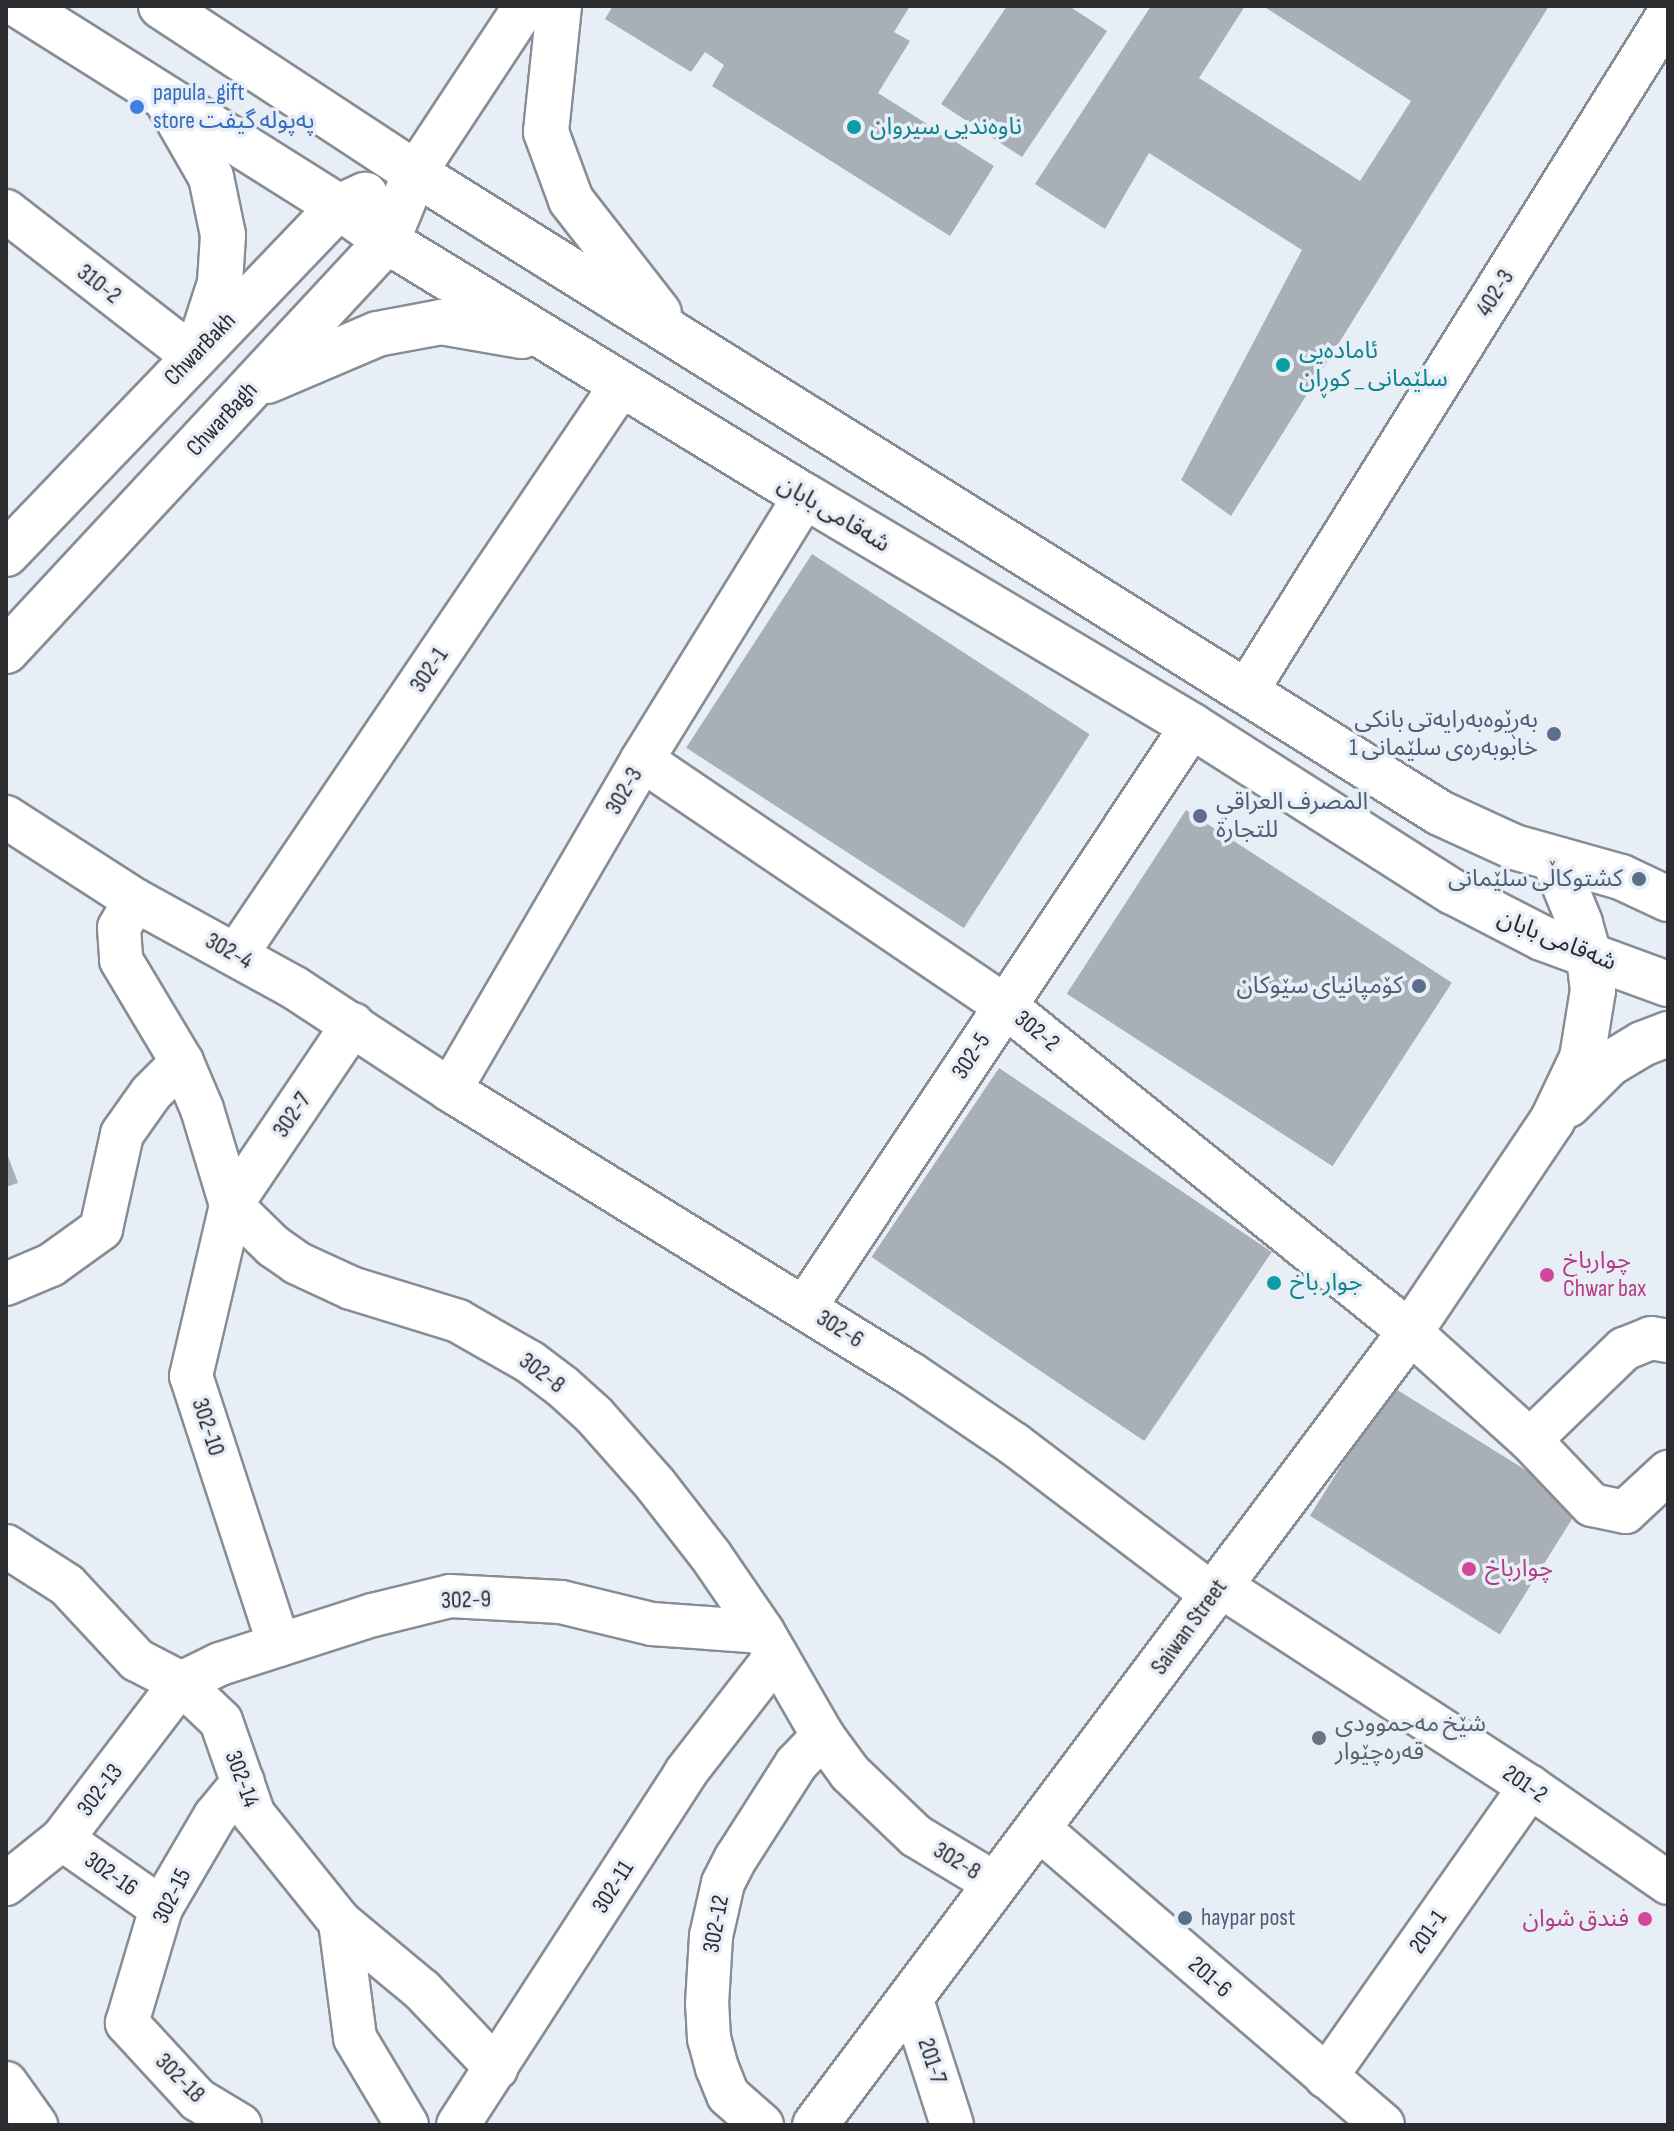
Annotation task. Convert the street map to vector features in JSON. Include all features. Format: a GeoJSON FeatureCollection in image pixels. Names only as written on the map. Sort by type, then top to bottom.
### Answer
{"type":"FeatureCollection","features":[{"type":"Feature","properties":{"kind":"main road","name":"شەقامی بابان"},"geometry":{"type":"LineString","coordinates":[[20,6],[339,207],[387,241],[805,496],[1192,726],[1453,892],[1542,938],[1668,984]]}},
{"type":"Feature","properties":{"kind":"main road"},"geometry":{"type":"LineString","coordinates":[[161,6],[415,173],[1440,813],[1488,837],[1554,860],[1621,877],[1668,899]]}},
{"type":"Feature","properties":{"kind":"main road"},"geometry":{"type":"LineString","coordinates":[[559,6],[546,132],[571,200],[678,337]]}},
{"type":"Feature","properties":{"kind":"main road"},"geometry":{"type":"LineString","coordinates":[[165,97],[211,177],[223,235],[220,283],[196,353]]}},
{"type":"Feature","properties":{"kind":"main road","name":"ChwarBakh"},"geometry":{"type":"LineString","coordinates":[[6,554],[339,207],[415,173]]}},
{"type":"Feature","properties":{"kind":"main road","name":"ChwarBagh"},"geometry":{"type":"LineString","coordinates":[[6,651],[387,241],[415,173]]}},
{"type":"Feature","properties":{"kind":"main road"},"geometry":{"type":"LineString","coordinates":[[250,388],[377,334],[441,322],[549,341]]}},
{"type":"Feature","properties":{"kind":"main road","name":"Saiwan Street"},"geometry":{"type":"LineString","coordinates":[[815,2125],[1410,1332],[1552,1121],[1582,1058],[1590,1024],[1593,990],[1589,955],[1554,860]]}},
{"type":"Feature","properties":{"kind":"main road","name":"Saiwan Street"},"geometry":{"type":"LineString","coordinates":[[1552,1121],[1609,1064],[1642,1044],[1668,1034]]}},
{"type":"Feature","properties":{"kind":"street"},"geometry":{"type":"LineString","coordinates":[[415,173],[525,6]]}},
{"type":"Feature","properties":{"kind":"street","name":"402-3"},"geometry":{"type":"LineString","coordinates":[[1246,692],[1668,15]]}},
{"type":"Feature","properties":{"kind":"street","name":"310-2"},"geometry":{"type":"LineString","coordinates":[[6,211],[196,353]]}},
{"type":"Feature","properties":{"kind":"street","name":"302-1"},"geometry":{"type":"LineString","coordinates":[[236,955],[621,385]]}},
{"type":"Feature","properties":{"kind":"street","name":"302-3"},"geometry":{"type":"LineString","coordinates":[[450,1090],[642,760],[805,496]]}},
{"type":"Feature","properties":{"kind":"street","name":"302-5"},"geometry":{"type":"LineString","coordinates":[[805,1307],[1192,726]]}},
{"type":"Feature","properties":{"kind":"street","name":"302-2"},"geometry":{"type":"LineString","coordinates":[[642,760],[1004,1005],[1410,1332],[1530,1440],[1592,1505],[1625,1512],[1668,1472]]}},
{"type":"Feature","properties":{"kind":"street","name":"302-4"},"geometry":{"type":"LineString","coordinates":[[6,817],[135,900],[353,1024],[450,1090]]}},
{"type":"Feature","properties":{"kind":"street","name":"302-8"},"geometry":{"type":"LineString","coordinates":[[135,900],[119,928],[121,960],[182,1062],[202,1109],[231,1205],[251,1227],[297,1263],[351,1288],[458,1321],[530,1362],[563,1387],[594,1415],[655,1484],[711,1556],[770,1644],[823,1736],[850,1773],[916,1836],[996,1884]]}},
{"type":"Feature","properties":{"kind":"street","name":"302-7"},"geometry":{"type":"LineString","coordinates":[[231,1205],[353,1024]]}},
{"type":"Feature","properties":{"kind":"street"},"geometry":{"type":"LineString","coordinates":[[6,1284],[51,1265],[101,1229],[122,1134],[151,1093],[182,1062]]}},
{"type":"Feature","properties":{"kind":"street","name":"302-6"},"geometry":{"type":"LineString","coordinates":[[450,1090],[805,1307],[1014,1444],[1216,1590]]}},
{"type":"Feature","properties":{"kind":"street","name":"302-10"},"geometry":{"type":"LineString","coordinates":[[231,1205],[191,1376],[279,1645]]}},
{"type":"Feature","properties":{"kind":"street"},"geometry":{"type":"LineString","coordinates":[[1530,1440],[1624,1349],[1651,1338],[1668,1341]]}},
{"type":"Feature","properties":{"kind":"street","name":"302-14"},"geometry":{"type":"LineString","coordinates":[[6,1546],[67,1585],[137,1660],[181,1683],[221,1721],[254,1815],[340,1922],[422,1990],[496,2068]]}},
{"type":"Feature","properties":{"kind":"street","name":"201-2"},"geometry":{"type":"LineString","coordinates":[[1216,1590],[1530,1787],[1668,1883]]}},
{"type":"Feature","properties":{"kind":"street","name":"302-9"},"geometry":{"type":"LineString","coordinates":[[181,1683],[220,1664],[450,1596],[561,1602],[652,1624],[770,1644]]}},
{"type":"Feature","properties":{"kind":"street","name":"302-11"},"geometry":{"type":"LineString","coordinates":[[458,2125],[770,1644]]}},
{"type":"Feature","properties":{"kind":"street","name":"302-13"},"geometry":{"type":"LineString","coordinates":[[6,1884],[62,1839],[181,1683]]}},
{"type":"Feature","properties":{"kind":"street","name":"302-12"},"geometry":{"type":"LineString","coordinates":[[762,2125],[728,2095],[709,2039],[707,2004],[711,1936],[723,1883],[736,1858],[796,1764],[823,1736]]}},
{"type":"Feature","properties":{"kind":"street","name":"302-15"},"geometry":{"type":"LineString","coordinates":[[127,2023],[161,1908],[215,1816],[243,1782]]}},
{"type":"Feature","properties":{"kind":"street","name":"201-1"},"geometry":{"type":"LineString","coordinates":[[1326,2077],[1530,1787]]}},
{"type":"Feature","properties":{"kind":"street","name":"201-6"},"geometry":{"type":"LineString","coordinates":[[1038,1828],[1383,2125]]}},
{"type":"Feature","properties":{"kind":"street","name":"302-16"},"geometry":{"type":"LineString","coordinates":[[62,1839],[161,1908]]}},
{"type":"Feature","properties":{"kind":"street"},"geometry":{"type":"LineString","coordinates":[[340,1922],[355,2038],[407,2125]]}},
{"type":"Feature","properties":{"kind":"street","name":"201-7"},"geometry":{"type":"LineString","coordinates":[[911,1997],[952,2125]]}},
{"type":"Feature","properties":{"kind":"street","name":"302-18"},"geometry":{"type":"LineString","coordinates":[[127,2023],[198,2100],[240,2125]]}},
{"type":"Feature","properties":{"kind":"building","name":"ناوەندیی سیروان"},"geometry":{"type":"Polygon","coordinates":[[[613,6],[910,6],[894,32],[910,41],[878,93],[994,166],[950,236],[712,86],[724,65],[705,52],[691,72],[605,19],[613,6]]]}},
{"type":"Feature","properties":{"kind":"building"},"geometry":{"type":"Polygon","coordinates":[[[1007,6],[1069,6],[1107,31],[1022,157],[941,104],[1007,6]]]}},
{"type":"Feature","properties":{"kind":"building","name":"ئامادەیی سلێمانی _ کوڕان"},"geometry":{"type":"Polygon","coordinates":[[[1151,6],[1245,6],[1199,78],[1360,181],[1411,101],[1263,6],[1549,6],[1231,516],[1181,480],[1302,250],[1149,153],[1105,229],[1035,184],[1151,6]]]}},
{"type":"Feature","properties":{"kind":"building"},"geometry":{"type":"Polygon","coordinates":[[[812,554],[1090,734],[964,928],[686,748],[812,554]]]}},
{"type":"Feature","properties":{"kind":"building"},"geometry":{"type":"Polygon","coordinates":[[[1186,810],[1452,983],[1333,1166],[1067,994],[1186,810]]]}},
{"type":"Feature","properties":{"kind":"building"},"geometry":{"type":"Polygon","coordinates":[[[999,1068],[1272,1252],[1144,1441],[872,1257],[999,1068]]]}},
{"type":"Feature","properties":{"kind":"building"},"geometry":{"type":"Polygon","coordinates":[[[6,1151],[18,1183],[6,1187],[6,1151]]]}},
{"type":"Feature","properties":{"kind":"building","name":"چوارباخ"},"geometry":{"type":"Polygon","coordinates":[[[1391,1386],[1581,1505],[1500,1634],[1310,1516],[1391,1386]]]}},
{"type":"Feature","properties":{"kind":"place","name":"papula_gift store پەپولە گیفت"},"geometry":{"type":"Point","coordinates":[137,107]}},
{"type":"Feature","properties":{"kind":"place","name":"ناوەندیی سیروان"},"geometry":{"type":"Point","coordinates":[854,127]}},
{"type":"Feature","properties":{"kind":"place","name":"ئامادەیی سلێمانی _ کوڕان"},"geometry":{"type":"Point","coordinates":[1283,365]}},
{"type":"Feature","properties":{"kind":"place","name":"بەڕێوەبەرایەتی بانکی خابوبەرەی سلێمانی 1"},"geometry":{"type":"Point","coordinates":[1554,734]}},
{"type":"Feature","properties":{"kind":"place","name":"المصرف العراقي للتجارة"},"geometry":{"type":"Point","coordinates":[1200,816]}},
{"type":"Feature","properties":{"kind":"place","name":"کشتوکاڵی سلێمانی"},"geometry":{"type":"Point","coordinates":[1639,879]}},
{"type":"Feature","properties":{"kind":"place","name":"کۆمپانیای سێوکان"},"geometry":{"type":"Point","coordinates":[1419,986]}},
{"type":"Feature","properties":{"kind":"place","name":"چوارباخ Chwar bax"},"geometry":{"type":"Point","coordinates":[1547,1275]}},
{"type":"Feature","properties":{"kind":"place","name":"جوار باخ"},"geometry":{"type":"Point","coordinates":[1274,1283]}},
{"type":"Feature","properties":{"kind":"place","name":"چوارباخ"},"geometry":{"type":"Point","coordinates":[1469,1569]}},
{"type":"Feature","properties":{"kind":"place","name":"شێخ مەحموودی قەرەچێوار"},"geometry":{"type":"Point","coordinates":[1319,1738]}},
{"type":"Feature","properties":{"kind":"place","name":"haypar post"},"geometry":{"type":"Point","coordinates":[1185,1918]}},
{"type":"Feature","properties":{"kind":"place","name":"فندق شوان"},"geometry":{"type":"Point","coordinates":[1645,1919]}}]}
